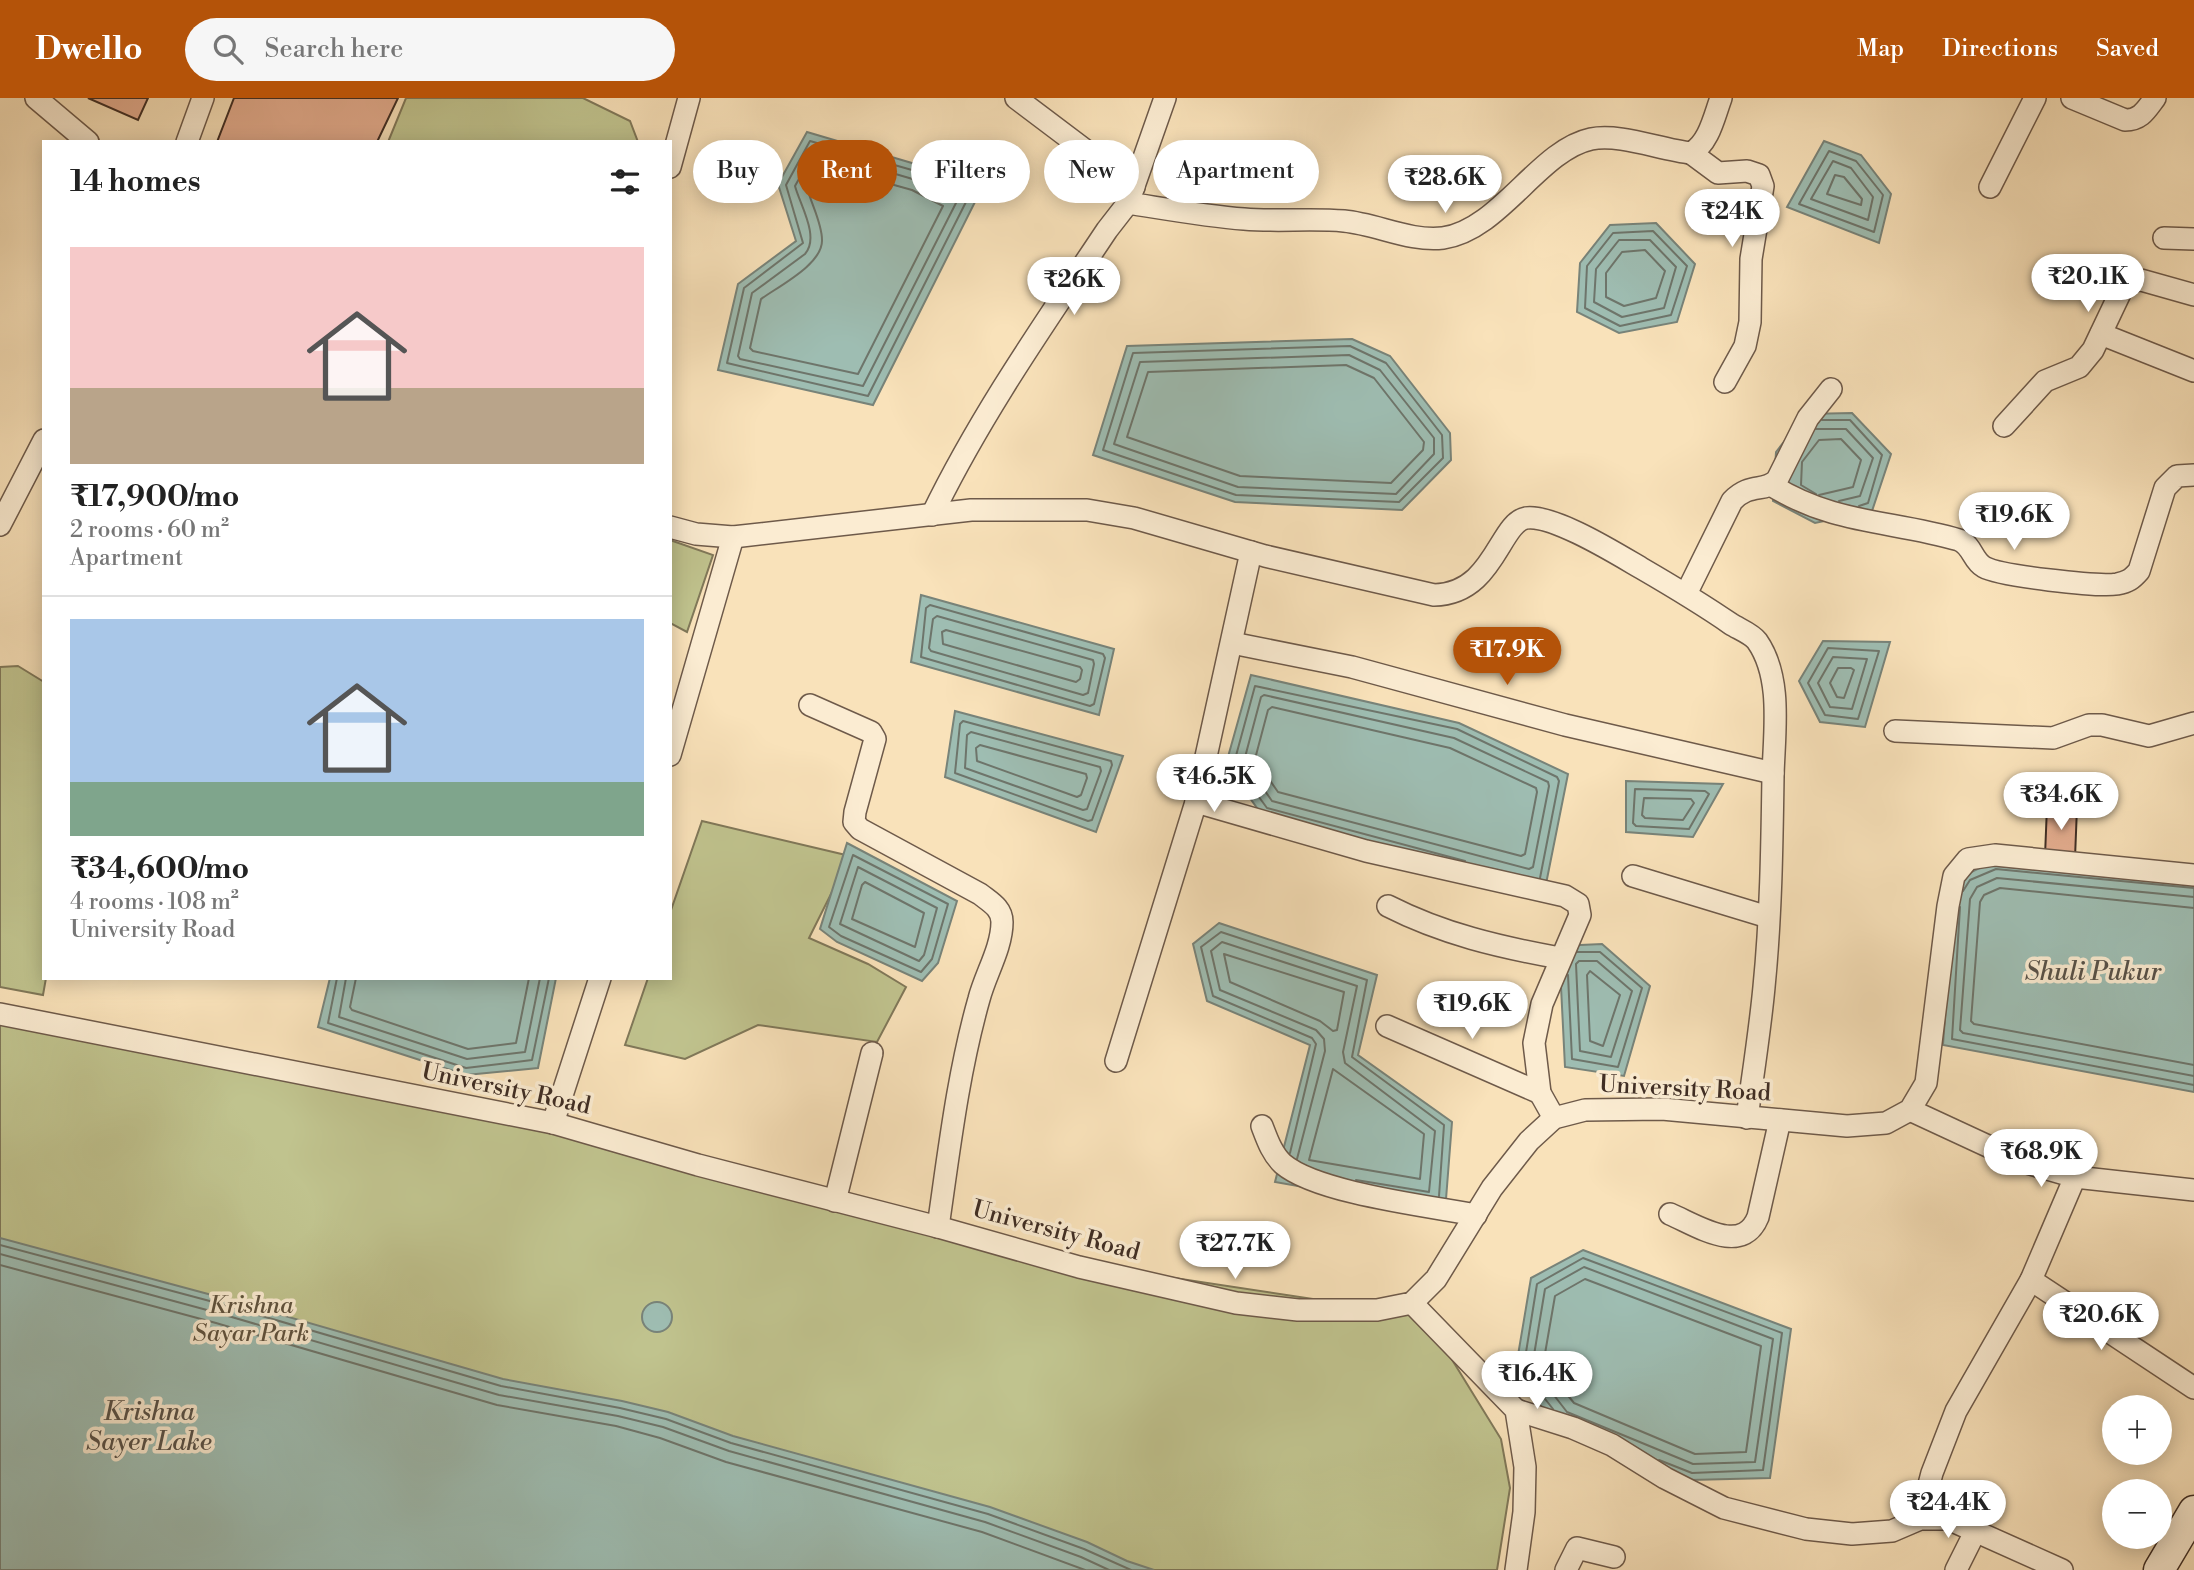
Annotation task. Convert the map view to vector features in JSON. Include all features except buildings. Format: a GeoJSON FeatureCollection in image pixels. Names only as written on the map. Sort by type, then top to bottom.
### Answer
{"type":"FeatureCollection","features":[{"type":"Feature","properties":{"kind":"main road"},"geometry":{"type":"LineString","coordinates":[[2160,1570],[2193,1515]]}},
{"type":"Feature","properties":{"kind":"street"},"geometry":{"type":"LineString","coordinates":[[36,98],[87,140]]}},
{"type":"Feature","properties":{"kind":"street"},"geometry":{"type":"LineString","coordinates":[[188,140],[203,98]]}},
{"type":"Feature","properties":{"kind":"street"},"geometry":{"type":"LineString","coordinates":[[672,160],[689,98]]}},
{"type":"Feature","properties":{"kind":"street"},"geometry":{"type":"LineString","coordinates":[[1016,98],[1066,140]]}},
{"type":"Feature","properties":{"kind":"street"},"geometry":{"type":"LineString","coordinates":[[1139,172],[1165,98]]}},
{"type":"Feature","properties":{"kind":"street"},"geometry":{"type":"LineString","coordinates":[[1691,153],[1699,149],[1706,138],[1721,98]]}},
{"type":"Feature","properties":{"kind":"street"},"geometry":{"type":"LineString","coordinates":[[1990,187],[2035,98]]}},
{"type":"Feature","properties":{"kind":"street"},"geometry":{"type":"LineString","coordinates":[[2072,98],[2125,120],[2134,120],[2141,116],[2155,98]]}},
{"type":"Feature","properties":{"kind":"street"},"geometry":{"type":"LineString","coordinates":[[1139,197],[1244,219],[1346,221],[1417,237],[1444,238],[1469,228],[1497,209],[1570,147],[1592,139],[1611,139],[1691,153],[1718,173],[1747,171],[1759,176],[1763,186],[1751,259],[1750,322],[1745,346],[1725,382]]}},
{"type":"Feature","properties":{"kind":"street"},"geometry":{"type":"LineString","coordinates":[[932,515],[962,453],[990,405],[1126,203]]}},
{"type":"Feature","properties":{"kind":"street"},"geometry":{"type":"LineString","coordinates":[[2164,238],[2194,239]]}},
{"type":"Feature","properties":{"kind":"street"},"geometry":{"type":"LineString","coordinates":[[2004,426],[2045,381],[2079,367],[2093,350],[2122,289],[2128,282],[2141,280],[2194,295]]}},
{"type":"Feature","properties":{"kind":"street"},"geometry":{"type":"LineString","coordinates":[[2101,334],[2194,371]]}},
{"type":"Feature","properties":{"kind":"street"},"geometry":{"type":"LineString","coordinates":[[1686,594],[1732,501],[1741,491],[1750,487],[1771,485],[1777,480],[1808,418],[1831,389]]}},
{"type":"Feature","properties":{"kind":"street"},"geometry":{"type":"LineString","coordinates":[[0,525],[42,444]]}},
{"type":"Feature","properties":{"kind":"street"},"geometry":{"type":"LineString","coordinates":[[1771,485],[1802,503],[1842,517],[1967,543],[1975,560],[1994,570],[2098,586],[2130,581],[2139,571],[2165,488],[2177,476],[2194,475]]}},
{"type":"Feature","properties":{"kind":"street"},"geometry":{"type":"LineString","coordinates":[[672,528],[695,534],[733,537],[982,509],[1087,510],[1134,518],[1251,552],[1419,594],[1448,595],[1469,585],[1492,561],[1517,522],[1536,519],[1556,524],[1598,543],[1686,594],[1756,640],[1770,669],[1774,701],[1768,917],[1764,986],[1747,1118]]}},
{"type":"Feature","properties":{"kind":"street"},"geometry":{"type":"LineString","coordinates":[[672,748],[733,537]]}},
{"type":"Feature","properties":{"kind":"street"},"geometry":{"type":"LineString","coordinates":[[1116,1061],[1196,802],[1251,552]]}},
{"type":"Feature","properties":{"kind":"street"},"geometry":{"type":"LineString","coordinates":[[1232,643],[1352,667],[1565,725],[1773,774]]}},
{"type":"Feature","properties":{"kind":"street"},"geometry":{"type":"LineString","coordinates":[[810,705],[871,733],[876,739],[855,812],[854,822],[860,830],[980,894],[997,907],[1002,918],[1001,931],[978,1000],[955,1114],[938,1227]]}},
{"type":"Feature","properties":{"kind":"street"},"geometry":{"type":"LineString","coordinates":[[1895,731],[2053,738],[2089,725],[2149,736],[2194,723]]}},
{"type":"Feature","properties":{"kind":"street"},"geometry":{"type":"LineString","coordinates":[[1196,802],[1366,852],[1565,896],[1578,904],[1580,915],[1542,1004],[1534,1043],[1540,1093],[1554,1118]]}},
{"type":"Feature","properties":{"kind":"street"},"geometry":{"type":"LineString","coordinates":[[2194,875],[1995,855],[1969,859],[1954,876],[1926,1083],[1910,1110],[2020,1161],[2075,1177],[2194,1190]]}},
{"type":"Feature","properties":{"kind":"street"},"geometry":{"type":"LineString","coordinates":[[1633,876],[1768,917]]}},
{"type":"Feature","properties":{"kind":"street"},"geometry":{"type":"LineString","coordinates":[[1388,906],[1418,921],[1489,945],[1560,958]]}},
{"type":"Feature","properties":{"kind":"street"},"geometry":{"type":"LineString","coordinates":[[553,1123],[599,980]]}},
{"type":"Feature","properties":{"kind":"street","name":"University Road"},"geometry":{"type":"LineString","coordinates":[[0,1014],[553,1123],[698,1165],[938,1227],[1079,1267],[1236,1303],[1298,1310],[1377,1310],[1412,1303],[1436,1279],[1492,1188],[1529,1141],[1554,1118],[1585,1110],[1662,1109],[1847,1126],[1886,1123],[1910,1110]]}},
{"type":"Feature","properties":{"kind":"street"},"geometry":{"type":"LineString","coordinates":[[1387,1026],[1540,1093]]}},
{"type":"Feature","properties":{"kind":"street"},"geometry":{"type":"LineString","coordinates":[[835,1201],[872,1053]]}},
{"type":"Feature","properties":{"kind":"street"},"geometry":{"type":"LineString","coordinates":[[1670,1214],[1726,1237],[1742,1237],[1753,1230],[1780,1120]]}},
{"type":"Feature","properties":{"kind":"street"},"geometry":{"type":"LineString","coordinates":[[1262,1126],[1268,1143],[1281,1162],[1304,1178],[1340,1188],[1476,1215]]}},
{"type":"Feature","properties":{"kind":"street"},"geometry":{"type":"LineString","coordinates":[[1920,1519],[1941,1445],[1956,1410],[2031,1280],[2075,1177]]}},
{"type":"Feature","properties":{"kind":"street"},"geometry":{"type":"LineString","coordinates":[[2031,1280],[2194,1388]]}},
{"type":"Feature","properties":{"kind":"street"},"geometry":{"type":"LineString","coordinates":[[1412,1303],[1516,1410],[1573,1428],[1612,1445],[1665,1478],[1724,1508],[1806,1529],[1852,1534],[1892,1531],[1920,1519],[1948,1519],[2062,1570]]}},
{"type":"Feature","properties":{"kind":"street"},"geometry":{"type":"LineString","coordinates":[[1516,1410],[1525,1467],[1522,1568]]}},
{"type":"Feature","properties":{"kind":"street"},"geometry":{"type":"LineString","coordinates":[[1956,1570],[1976,1530]]}},
{"type":"Feature","properties":{"kind":"street"},"geometry":{"type":"LineString","coordinates":[[1566,1570],[1577,1548],[1614,1557]]}},
{"type":"Feature","properties":{"kind":"green space"},"geometry":{"type":"Polygon","coordinates":[[[406,98],[583,98],[630,121],[637,140],[389,140],[406,98]]]}},
{"type":"Feature","properties":{"kind":"green space"},"geometry":{"type":"Polygon","coordinates":[[[672,541],[713,555],[687,632],[672,624],[672,541]]]}},
{"type":"Feature","properties":{"kind":"green space"},"geometry":{"type":"Polygon","coordinates":[[[18,666],[42,681],[42,980],[46,980],[43,995],[0,987],[0,667],[18,666]]]}},
{"type":"Feature","properties":{"kind":"green space"},"geometry":{"type":"Polygon","coordinates":[[[702,821],[850,856],[809,938],[868,964],[906,987],[877,1042],[758,1025],[685,1059],[625,1045],[647,980],[672,980],[672,907],[702,821]]]}},
{"type":"Feature","properties":{"kind":"green space","name":"Krishna Sayar Park"},"geometry":{"type":"Polygon","coordinates":[[[0,1014],[553,1123],[1049,1259],[1425,1316],[1501,1439],[1510,1488],[1497,1570],[0,1570],[0,1014]]]}},
{"type":"Feature","properties":{"kind":"water"},"geometry":{"type":"Polygon","coordinates":[[[807,132],[834,140],[803,140],[807,132]]]}},
{"type":"Feature","properties":{"kind":"water"},"geometry":{"type":"Polygon","coordinates":[[[1824,141],[1861,155],[1891,194],[1879,243],[1787,207],[1824,141]]]}},
{"type":"Feature","properties":{"kind":"water"},"geometry":{"type":"Polygon","coordinates":[[[797,150],[797,203],[897,203],[897,159],[911,163],[911,203],[974,203],[873,405],[718,370],[738,284],[796,241],[783,200],[783,175],[797,150]]]}},
{"type":"Feature","properties":{"kind":"water"},"geometry":{"type":"Polygon","coordinates":[[[1656,223],[1695,264],[1677,322],[1619,333],[1577,312],[1580,263],[1610,225],[1656,223]]]}},
{"type":"Feature","properties":{"kind":"water"},"geometry":{"type":"Polygon","coordinates":[[[1352,339],[1390,356],[1450,433],[1451,460],[1402,510],[1235,502],[1093,455],[1127,346],[1352,339]]]}},
{"type":"Feature","properties":{"kind":"water"},"geometry":{"type":"Polygon","coordinates":[[[1852,413],[1891,454],[1872,511],[1815,523],[1773,501],[1776,452],[1806,414],[1852,413]]]}},
{"type":"Feature","properties":{"kind":"water"},"geometry":{"type":"Polygon","coordinates":[[[921,595],[1114,649],[1099,715],[911,662],[921,595]]]}},
{"type":"Feature","properties":{"kind":"water"},"geometry":{"type":"Polygon","coordinates":[[[1823,641],[1890,642],[1865,727],[1820,722],[1799,681],[1823,641]]]}},
{"type":"Feature","properties":{"kind":"water"},"geometry":{"type":"Polygon","coordinates":[[[1251,675],[1459,723],[1568,774],[1545,889],[1262,815],[1226,764],[1251,675]]]}},
{"type":"Feature","properties":{"kind":"water"},"geometry":{"type":"Polygon","coordinates":[[[955,711],[1123,756],[1096,832],[945,777],[955,711]]]}},
{"type":"Feature","properties":{"kind":"water"},"geometry":{"type":"Polygon","coordinates":[[[1626,781],[1723,784],[1693,837],[1626,832],[1626,781]]]}},
{"type":"Feature","properties":{"kind":"water"},"geometry":{"type":"Polygon","coordinates":[[[847,843],[957,901],[938,963],[922,981],[837,942],[820,929],[847,843]]]}},
{"type":"Feature","properties":{"kind":"water","name":"Shuli Pukur"},"geometry":{"type":"Polygon","coordinates":[[[1994,861],[2194,882],[2194,1092],[1943,1045],[1954,893],[1965,875],[1994,861]]]}},
{"type":"Feature","properties":{"kind":"water"},"geometry":{"type":"Polygon","coordinates":[[[1219,923],[1377,975],[1358,1055],[1452,1122],[1445,1212],[1275,1182],[1310,1045],[1207,1001],[1193,944],[1219,923]]]}},
{"type":"Feature","properties":{"kind":"water"},"geometry":{"type":"Polygon","coordinates":[[[1602,944],[1650,986],[1624,1076],[1565,1067],[1559,946],[1602,944]]]}},
{"type":"Feature","properties":{"kind":"water"},"geometry":{"type":"Polygon","coordinates":[[[330,980],[556,980],[538,1068],[466,1075],[318,1027],[330,980]]]}},
{"type":"Feature","properties":{"kind":"water","name":"Krishna Sayer Lake"},"geometry":{"type":"Polygon","coordinates":[[[0,1238],[223,1298],[503,1379],[668,1412],[733,1436],[990,1507],[1087,1542],[1127,1561],[1154,1570],[0,1570],[0,1238]]]}},
{"type":"Feature","properties":{"kind":"water"},"geometry":{"type":"Polygon","coordinates":[[[1583,1250],[1791,1329],[1770,1478],[1690,1480],[1556,1425],[1515,1373],[1531,1278],[1583,1250]]]}},
{"type":"Feature","properties":{"kind":"water"},"geometry":{"type":"Polygon","coordinates":[[[657,1302],[668,1306],[672,1317],[668,1328],[657,1332],[646,1328],[642,1317],[646,1306],[657,1302]]]}}]}
